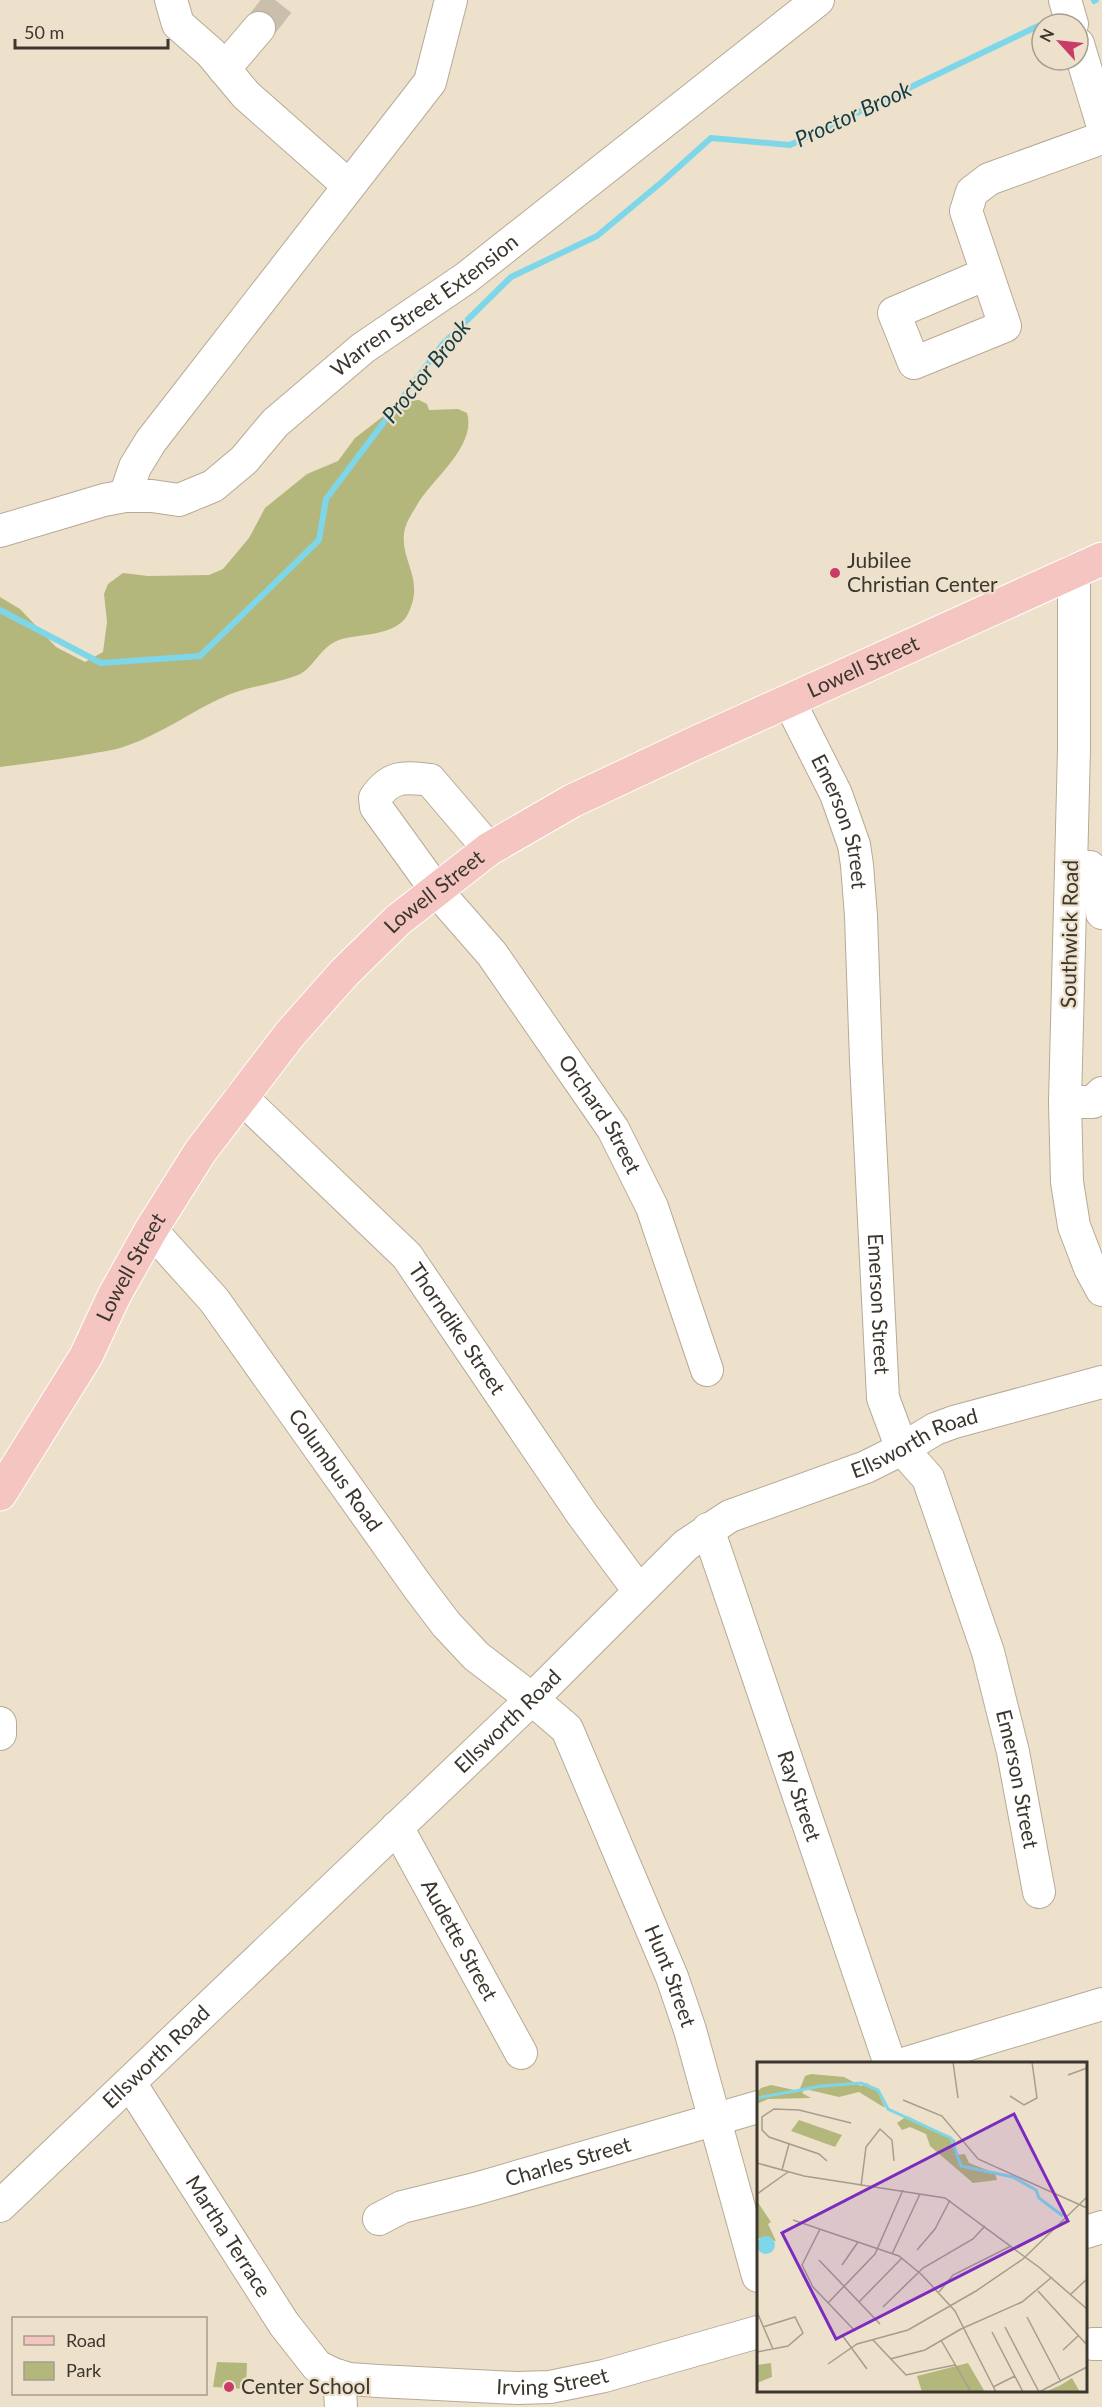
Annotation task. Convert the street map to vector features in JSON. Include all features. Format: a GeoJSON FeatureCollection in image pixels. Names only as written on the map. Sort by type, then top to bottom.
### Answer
{"type":"FeatureCollection","features":[{"type":"Feature","properties":{"kind":"main road","name":"Lowell Street"},"geometry":{"type":"LineString","coordinates":[[0,1494],[86,1356],[114,1296],[151,1230],[200,1152],[290,1034],[344,973],[398,920],[489,849],[572,801],[1088,565]]}},
{"type":"Feature","properties":{"kind":"street"},"geometry":{"type":"LineString","coordinates":[[171,0],[178,24],[211,54],[246,94],[349,186]]}},
{"type":"Feature","properties":{"kind":"street"},"geometry":{"type":"LineString","coordinates":[[126,496],[135,467],[151,441],[430,82],[451,0]]}},
{"type":"Feature","properties":{"kind":"street","name":"Warren Street Extension"},"geometry":{"type":"LineString","coordinates":[[0,531],[76,507],[126,496],[152,496],[179,500],[213,486],[244,460],[275,423],[363,348],[466,278],[818,0]]}},
{"type":"Feature","properties":{"kind":"street"},"geometry":{"type":"LineString","coordinates":[[224,69],[258,28]]}},
{"type":"Feature","properties":{"kind":"street"},"geometry":{"type":"LineString","coordinates":[[1087,72],[1100,112]]}},
{"type":"Feature","properties":{"kind":"street"},"geometry":{"type":"LineString","coordinates":[[986,274],[966,211],[972,192],[989,179],[1102,138]]}},
{"type":"Feature","properties":{"kind":"street","name":"Southwick Road"},"geometry":{"type":"LineString","coordinates":[[1088,565],[1072,866],[1065,1102],[1067,1182],[1074,1226],[1089,1268],[1102,1290]]}},
{"type":"Feature","properties":{"kind":"street","name":"Emerson Street"},"geometry":{"type":"LineString","coordinates":[[789,701],[836,795],[854,845],[861,916],[883,1398],[902,1449],[928,1478],[988,1652],[1013,1752],[1038,1892]]}},
{"type":"Feature","properties":{"kind":"street","name":"Orchard Street"},"geometry":{"type":"LineString","coordinates":[[489,849],[430,780],[405,777],[385,784],[375,798],[376,807],[436,890],[492,954],[613,1129],[652,1207],[707,1370]]}},
{"type":"Feature","properties":{"kind":"street"},"geometry":{"type":"LineString","coordinates":[[1072,866],[1090,867],[1102,878],[1102,912]]}},
{"type":"Feature","properties":{"kind":"street"},"geometry":{"type":"LineString","coordinates":[[1065,1102],[1093,1102],[1102,1093]]}},
{"type":"Feature","properties":{"kind":"street","name":"Thorndike Street"},"geometry":{"type":"LineString","coordinates":[[241,1097],[407,1256],[582,1514],[639,1591]]}},
{"type":"Feature","properties":{"kind":"street","name":"Columbus Road"},"geometry":{"type":"LineString","coordinates":[[151,1230],[214,1300],[437,1613],[476,1656],[532,1699]]}},
{"type":"Feature","properties":{"kind":"street","name":"Ellsworth Road"},"geometry":{"type":"LineString","coordinates":[[0,2206],[532,1699],[686,1545],[730,1516],[866,1467],[902,1449],[934,1429],[1102,1382]]}},
{"type":"Feature","properties":{"kind":"street","name":"Ray Street"},"geometry":{"type":"LineString","coordinates":[[708,1529],[889,2062]]}},
{"type":"Feature","properties":{"kind":"street","name":"Hunt Street"},"geometry":{"type":"LineString","coordinates":[[532,1699],[567,1729],[672,1977],[690,2030],[757,2269]]}},
{"type":"Feature","properties":{"kind":"street"},"geometry":{"type":"LineString","coordinates":[[0,1723],[0,1734]]}},
{"type":"Feature","properties":{"kind":"street","name":"Audette Street"},"geometry":{"type":"LineString","coordinates":[[397,1827],[521,2053]]}},
{"type":"Feature","properties":{"kind":"street"},"geometry":{"type":"LineString","coordinates":[[910,2062],[1102,2004]]}},
{"type":"Feature","properties":{"kind":"street","name":"Martha Terrace"},"geometry":{"type":"LineString","coordinates":[[130,2084],[284,2324],[317,2366],[339,2376]]}},
{"type":"Feature","properties":{"kind":"street","name":"Charles Street"},"geometry":{"type":"LineString","coordinates":[[379,2219],[402,2207],[475,2189],[757,2108]]}},
{"type":"Feature","properties":{"kind":"street"},"geometry":{"type":"LineString","coordinates":[[1087,2232],[1102,2227]]}},
{"type":"Feature","properties":{"kind":"street","name":"Irving Street"},"geometry":{"type":"LineString","coordinates":[[339,2376],[349,2379],[447,2385],[550,2387],[604,2376],[757,2333]]}},
{"type":"Feature","properties":{"kind":"street"},"geometry":{"type":"LineString","coordinates":[[339,2376],[341,2407]]}},
{"type":"Feature","properties":{"kind":"green space"},"geometry":{"type":"Polygon","coordinates":[[[419,400],[427,404],[429,410],[458,409],[467,413],[468,425],[466,438],[460,450],[424,495],[406,526],[404,544],[414,591],[413,602],[402,621],[395,627],[377,633],[332,643],[298,675],[228,695],[126,746],[71,757],[0,767],[0,597],[20,609],[56,647],[85,662],[103,652],[107,622],[104,594],[108,584],[123,573],[148,576],[209,575],[223,569],[249,538],[265,508],[307,474],[338,461],[355,438],[403,401],[419,400]]]}},
{"type":"Feature","properties":{"kind":"green space"},"geometry":{"type":"Polygon","coordinates":[[[217,2362],[247,2363],[246,2389],[213,2387],[217,2362]]]}},
{"type":"Feature","properties":{"kind":"waterway","name":"Proctor Brook"},"geometry":{"type":"LineString","coordinates":[[0,610],[101,663],[200,656],[319,540],[326,499],[442,345],[511,277],[597,236],[711,138],[790,145],[1030,30]]}},
{"type":"Feature","properties":{"kind":"tunnel"},"geometry":{"type":"LineString","coordinates":[[259,28],[281,0]]}},
{"type":"Feature","properties":{"kind":"place","name":"Jubilee Christian Center"},"geometry":{"type":"Point","coordinates":[835,573]}},
{"type":"Feature","properties":{"kind":"place","name":"Center School"},"geometry":{"type":"Point","coordinates":[229,2387]}}]}
